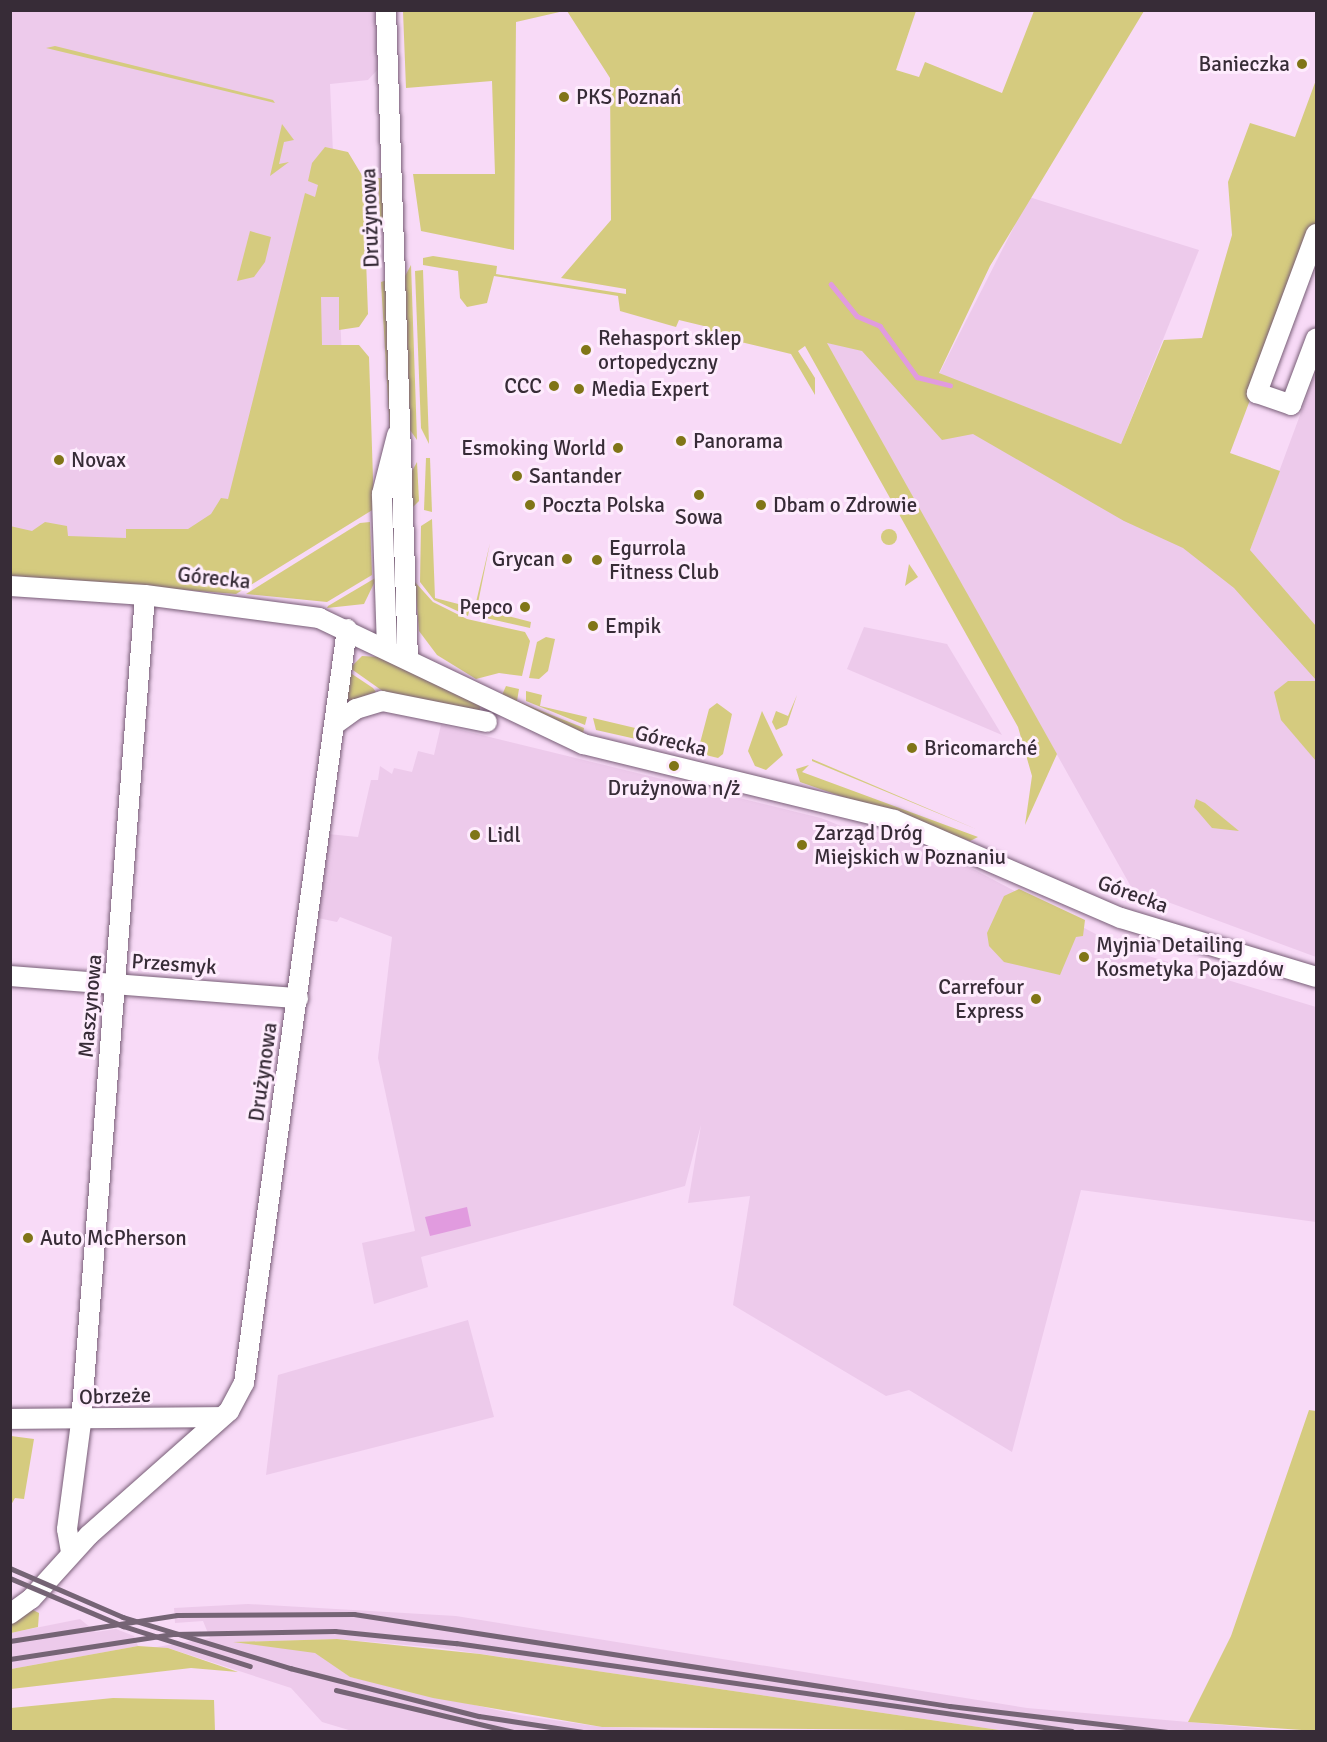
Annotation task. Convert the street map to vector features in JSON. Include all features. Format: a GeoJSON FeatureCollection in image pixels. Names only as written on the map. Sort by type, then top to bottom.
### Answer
{"type":"FeatureCollection","features":[{"type":"Feature","properties":{"kind":"street","name":"Drużynowa"},"geometry":{"type":"LineString","coordinates":[[386,10],[408,658]]}},
{"type":"Feature","properties":{"kind":"street"},"geometry":{"type":"LineString","coordinates":[[1317,234],[1257,393],[1291,405],[1317,339]]}},
{"type":"Feature","properties":{"kind":"street","name":"Drużynowa"},"geometry":{"type":"LineString","coordinates":[[387,648],[382,494],[401,424]]}},
{"type":"Feature","properties":{"kind":"street","name":"Górecka"},"geometry":{"type":"LineString","coordinates":[[10,586],[145,595],[297,613],[347,629],[583,744],[894,820],[1121,918],[1317,977]]}},
{"type":"Feature","properties":{"kind":"street","name":"Maszynowa"},"geometry":{"type":"LineString","coordinates":[[71,1552],[66,1529],[81,1422],[145,595]]}},
{"type":"Feature","properties":{"kind":"street","name":"Drużynowa"},"geometry":{"type":"LineString","coordinates":[[10,1614],[31,1599],[71,1552],[221,1417],[236,1402],[244,1383],[347,629]]}},
{"type":"Feature","properties":{"kind":"street"},"geometry":{"type":"LineString","coordinates":[[334,725],[356,709],[382,701],[488,722]]}},
{"type":"Feature","properties":{"kind":"street","name":"Przesmyk"},"geometry":{"type":"LineString","coordinates":[[10,976],[298,998]]}},
{"type":"Feature","properties":{"kind":"street","name":"Obrzeże"},"geometry":{"type":"LineString","coordinates":[[10,1419],[81,1422],[221,1417]]}},
{"type":"Feature","properties":{"kind":"shaded area"},"geometry":{"type":"Polygon","coordinates":[[[10,11],[377,11],[380,67],[368,80],[330,84],[348,497],[290,537],[78,544],[11,539],[10,11]]]}},
{"type":"Feature","properties":{"kind":"shaded area"},"geometry":{"type":"Polygon","coordinates":[[[403,11],[564,11],[516,22],[514,250],[421,231],[413,174],[495,174],[492,81],[406,88],[403,11]]]}},
{"type":"Feature","properties":{"kind":"shaded area"},"geometry":{"type":"Polygon","coordinates":[[[567,11],[916,11],[896,70],[919,77],[925,62],[1002,93],[1034,11],[1144,11],[990,266],[939,373],[1121,444],[1164,340],[1202,338],[1232,235],[1228,182],[1250,123],[1295,137],[1316,80],[1316,225],[1230,453],[1280,471],[1250,550],[1316,626],[1316,680],[1234,588],[1183,548],[1124,521],[973,434],[942,440],[862,351],[827,343],[1057,754],[1025,825],[1032,776],[1018,727],[805,346],[798,351],[815,378],[815,395],[791,354],[707,334],[708,327],[679,320],[676,327],[620,311],[618,296],[494,276],[487,303],[467,307],[460,298],[458,271],[423,265],[423,258],[433,256],[497,266],[496,274],[626,294],[626,289],[561,278],[611,220],[610,78],[567,11]]]}},
{"type":"Feature","properties":{"kind":"shaded area"},"geometry":{"type":"Polygon","coordinates":[[[55,46],[273,100],[275,103],[46,48],[55,46]]]}},
{"type":"Feature","properties":{"kind":"shaded area"},"geometry":{"type":"Polygon","coordinates":[[[282,124],[294,140],[284,142],[279,164],[289,162],[270,176],[282,124]]]}},
{"type":"Feature","properties":{"kind":"shaded area"},"geometry":{"type":"Polygon","coordinates":[[[325,147],[348,152],[363,177],[368,314],[359,327],[339,330],[339,297],[321,297],[322,345],[359,345],[369,357],[374,509],[236,594],[11,576],[10,526],[32,531],[45,522],[67,526],[68,536],[126,538],[126,529],[188,529],[211,514],[221,498],[228,499],[305,193],[315,197],[318,185],[308,181],[312,163],[325,147]]]}},
{"type":"Feature","properties":{"kind":"shaded area"},"geometry":{"type":"Polygon","coordinates":[[[378,178],[385,178],[383,228],[380,225],[378,178]]]}},
{"type":"Feature","properties":{"kind":"shaded area"},"geometry":{"type":"Polygon","coordinates":[[[1029,197],[1199,250],[1121,444],[939,374],[1029,197]]]}},
{"type":"Feature","properties":{"kind":"shaded area"},"geometry":{"type":"Polygon","coordinates":[[[250,231],[271,237],[265,262],[254,277],[237,281],[250,231]]]}},
{"type":"Feature","properties":{"kind":"shaded area"},"geometry":{"type":"Polygon","coordinates":[[[411,265],[417,440],[410,430],[405,276],[411,265]]]}},
{"type":"Feature","properties":{"kind":"shaded area"},"geometry":{"type":"Polygon","coordinates":[[[423,270],[429,444],[421,428],[415,271],[423,270]]]}},
{"type":"Feature","properties":{"kind":"shaded area"},"geometry":{"type":"Polygon","coordinates":[[[387,280],[394,428],[390,432],[381,282],[387,280]]]}},
{"type":"Feature","properties":{"kind":"shaded area"},"geometry":{"type":"Polygon","coordinates":[[[823,337],[892,353],[1250,550],[1316,372],[1316,957],[1149,895],[1139,901],[823,337]]]}},
{"type":"Feature","properties":{"kind":"shaded area"},"geometry":{"type":"Polygon","coordinates":[[[426,458],[430,458],[432,512],[424,510],[426,458]]]}},
{"type":"Feature","properties":{"kind":"shaded area"},"geometry":{"type":"Polygon","coordinates":[[[417,462],[419,501],[412,508],[411,473],[417,462]]]}},
{"type":"Feature","properties":{"kind":"shaded area"},"geometry":{"type":"Polygon","coordinates":[[[432,519],[435,598],[470,607],[468,616],[434,600],[420,582],[421,526],[432,519]]]}},
{"type":"Feature","properties":{"kind":"shaded area"},"geometry":{"type":"Polygon","coordinates":[[[370,522],[372,575],[327,602],[246,594],[360,523],[370,522]]]}},
{"type":"Feature","properties":{"kind":"shaded area"},"geometry":{"type":"Polygon","coordinates":[[[889,529],[895,531],[897,537],[895,543],[889,545],[883,543],[881,537],[883,531],[889,529]]]}},
{"type":"Feature","properties":{"kind":"shaded area"},"geometry":{"type":"Polygon","coordinates":[[[490,543],[477,608],[531,622],[530,628],[473,615],[490,543]]]}},
{"type":"Feature","properties":{"kind":"shaded area"},"geometry":{"type":"Polygon","coordinates":[[[909,564],[918,577],[905,586],[909,564]]]}},
{"type":"Feature","properties":{"kind":"shaded area"},"geometry":{"type":"Polygon","coordinates":[[[377,577],[364,604],[327,608],[328,606],[377,577]]]}},
{"type":"Feature","properties":{"kind":"shaded area"},"geometry":{"type":"Polygon","coordinates":[[[415,582],[433,602],[467,619],[525,632],[530,641],[522,676],[499,673],[476,679],[437,655],[419,631],[415,582]]]}},
{"type":"Feature","properties":{"kind":"shaded area"},"geometry":{"type":"Polygon","coordinates":[[[864,627],[947,644],[1002,735],[847,669],[864,627]]]}},
{"type":"Feature","properties":{"kind":"shaded area"},"geometry":{"type":"Polygon","coordinates":[[[546,637],[555,639],[548,671],[539,679],[529,678],[537,642],[546,637]]]}},
{"type":"Feature","properties":{"kind":"shaded area"},"geometry":{"type":"Polygon","coordinates":[[[362,656],[380,657],[480,704],[480,711],[384,692],[350,668],[362,656]]]}},
{"type":"Feature","properties":{"kind":"shaded area"},"geometry":{"type":"Polygon","coordinates":[[[349,672],[373,688],[376,692],[344,703],[349,672]]]}},
{"type":"Feature","properties":{"kind":"shaded area"},"geometry":{"type":"Polygon","coordinates":[[[1288,681],[1316,681],[1316,761],[1281,720],[1274,692],[1288,681]]]}},
{"type":"Feature","properties":{"kind":"shaded area"},"geometry":{"type":"Polygon","coordinates":[[[506,686],[519,689],[517,701],[584,728],[583,734],[502,695],[506,686]]]}},
{"type":"Feature","properties":{"kind":"shaded area"},"geometry":{"type":"Polygon","coordinates":[[[526,691],[542,695],[540,706],[587,717],[585,725],[526,701],[526,691]]]}},
{"type":"Feature","properties":{"kind":"shaded area"},"geometry":{"type":"Polygon","coordinates":[[[797,695],[787,725],[776,730],[772,722],[776,711],[788,716],[797,695]]]}},
{"type":"Feature","properties":{"kind":"shaded area"},"geometry":{"type":"Polygon","coordinates":[[[717,703],[732,714],[723,754],[718,758],[685,750],[687,740],[700,743],[709,709],[717,703]]]}},
{"type":"Feature","properties":{"kind":"shaded area"},"geometry":{"type":"Polygon","coordinates":[[[762,711],[783,755],[766,770],[755,766],[748,751],[762,711]]]}},
{"type":"Feature","properties":{"kind":"shaded area"},"geometry":{"type":"Polygon","coordinates":[[[593,718],[669,736],[667,746],[596,730],[593,718]]]}},
{"type":"Feature","properties":{"kind":"shaded area"},"geometry":{"type":"Polygon","coordinates":[[[441,725],[821,818],[851,830],[859,827],[888,835],[975,870],[1122,948],[1316,1007],[1316,1222],[1081,1190],[1012,1452],[909,1390],[886,1396],[733,1305],[750,1196],[688,1203],[701,1125],[685,1186],[421,1257],[428,1287],[374,1304],[362,1243],[415,1231],[378,1058],[392,937],[340,917],[337,922],[318,918],[328,834],[358,837],[371,780],[378,780],[380,766],[392,774],[394,768],[412,772],[418,751],[434,755],[441,725]]]}},
{"type":"Feature","properties":{"kind":"shaded area"},"geometry":{"type":"Polygon","coordinates":[[[812,759],[976,829],[988,834],[812,761],[812,759]]]}},
{"type":"Feature","properties":{"kind":"shaded area"},"geometry":{"type":"Polygon","coordinates":[[[809,765],[802,772],[978,837],[970,841],[800,782],[796,769],[809,765]]]}},
{"type":"Feature","properties":{"kind":"shaded area"},"geometry":{"type":"Polygon","coordinates":[[[1196,799],[1205,803],[1239,831],[1212,828],[1194,807],[1196,799]]]}},
{"type":"Feature","properties":{"kind":"shaded area"},"geometry":{"type":"Polygon","coordinates":[[[1019,889],[1085,920],[1083,936],[1076,937],[1060,975],[1004,962],[989,946],[987,933],[1004,896],[1019,889]]]}},
{"type":"Feature","properties":{"kind":"shaded area"},"geometry":{"type":"Polygon","coordinates":[[[467,1207],[471,1226],[430,1236],[425,1217],[467,1207]]]}},
{"type":"Feature","properties":{"kind":"shaded area"},"geometry":{"type":"Polygon","coordinates":[[[468,1320],[494,1417],[266,1475],[278,1375],[468,1320]]]}},
{"type":"Feature","properties":{"kind":"shaded area"},"geometry":{"type":"Polygon","coordinates":[[[1309,1410],[1316,1411],[1316,1731],[1188,1722],[1231,1636],[1309,1410]]]}},
{"type":"Feature","properties":{"kind":"shaded area"},"geometry":{"type":"Polygon","coordinates":[[[11,1436],[34,1439],[24,1499],[15,1498],[11,1505],[11,1436]]]}},
{"type":"Feature","properties":{"kind":"shaded area"},"geometry":{"type":"Polygon","coordinates":[[[248,1604],[456,1616],[1027,1708],[1293,1731],[1006,1731],[440,1648],[337,1639],[238,1642],[315,1652],[350,1677],[519,1715],[602,1727],[713,1731],[352,1731],[322,1722],[291,1688],[168,1648],[139,1650],[210,1638],[203,1621],[175,1623],[174,1608],[248,1604]]]}},
{"type":"Feature","properties":{"kind":"shaded area"},"geometry":{"type":"Polygon","coordinates":[[[33,1610],[39,1613],[38,1627],[11,1633],[11,1621],[33,1610]]]}},
{"type":"Feature","properties":{"kind":"shaded area"},"geometry":{"type":"Polygon","coordinates":[[[80,1619],[96,1632],[116,1629],[134,1636],[138,1646],[11,1669],[10,1633],[80,1619]]]}},
{"type":"Feature","properties":{"kind":"shaded area"},"geometry":{"type":"Polygon","coordinates":[[[337,1639],[480,1654],[1006,1731],[602,1727],[433,1698],[350,1677],[315,1653],[233,1642],[337,1639]]]}},
{"type":"Feature","properties":{"kind":"shaded area"},"geometry":{"type":"Polygon","coordinates":[[[138,1646],[168,1648],[238,1672],[191,1668],[11,1689],[11,1669],[138,1646]]]}},
{"type":"Feature","properties":{"kind":"shaded area"},"geometry":{"type":"Polygon","coordinates":[[[113,1698],[214,1700],[215,1731],[11,1731],[11,1708],[113,1698]]]}},
{"type":"Feature","properties":{"kind":"waterway"},"geometry":{"type":"LineString","coordinates":[[831,284],[857,316],[880,326],[917,377],[950,385]]}},
{"type":"Feature","properties":{"kind":"railway"},"geometry":{"type":"LineString","coordinates":[[10,1568],[123,1617],[290,1668],[479,1716],[583,1732]]}},
{"type":"Feature","properties":{"kind":"railway"},"geometry":{"type":"LineString","coordinates":[[10,1578],[123,1626],[250,1666]]}},
{"type":"Feature","properties":{"kind":"railway"},"geometry":{"type":"LineString","coordinates":[[10,1641],[177,1615],[354,1614],[950,1706],[1167,1732]]}},
{"type":"Feature","properties":{"kind":"railway"},"geometry":{"type":"LineString","coordinates":[[10,1659],[174,1634],[335,1631],[456,1643],[1072,1731]]}},
{"type":"Feature","properties":{"kind":"railway"},"geometry":{"type":"LineString","coordinates":[[336,1690],[514,1732]]}},
{"type":"Feature","properties":{"kind":"place","name":"Banieczka"},"geometry":{"type":"Point","coordinates":[1302,64]}},
{"type":"Feature","properties":{"kind":"place","name":"PKS Poznań"},"geometry":{"type":"Point","coordinates":[564,97]}},
{"type":"Feature","properties":{"kind":"place","name":"Rehasport sklep ortopedyczny"},"geometry":{"type":"Point","coordinates":[586,350]}},
{"type":"Feature","properties":{"kind":"place","name":"CCC"},"geometry":{"type":"Point","coordinates":[554,386]}},
{"type":"Feature","properties":{"kind":"place","name":"Media Expert"},"geometry":{"type":"Point","coordinates":[579,389]}},
{"type":"Feature","properties":{"kind":"place","name":"Panorama"},"geometry":{"type":"Point","coordinates":[681,441]}},
{"type":"Feature","properties":{"kind":"place","name":"Esmoking World"},"geometry":{"type":"Point","coordinates":[618,448]}},
{"type":"Feature","properties":{"kind":"place","name":"Novax"},"geometry":{"type":"Point","coordinates":[59,460]}},
{"type":"Feature","properties":{"kind":"place","name":"Santander"},"geometry":{"type":"Point","coordinates":[517,476]}},
{"type":"Feature","properties":{"kind":"place","name":"Sowa"},"geometry":{"type":"Point","coordinates":[699,495]}},
{"type":"Feature","properties":{"kind":"place","name":"Poczta Polska"},"geometry":{"type":"Point","coordinates":[530,505]}},
{"type":"Feature","properties":{"kind":"place","name":"Dbam o Zdrowie"},"geometry":{"type":"Point","coordinates":[761,505]}},
{"type":"Feature","properties":{"kind":"place","name":"Grycan"},"geometry":{"type":"Point","coordinates":[567,559]}},
{"type":"Feature","properties":{"kind":"place","name":"Egurrola Fitness Club"},"geometry":{"type":"Point","coordinates":[597,560]}},
{"type":"Feature","properties":{"kind":"place","name":"Pepco"},"geometry":{"type":"Point","coordinates":[525,607]}},
{"type":"Feature","properties":{"kind":"place","name":"Empik"},"geometry":{"type":"Point","coordinates":[593,626]}},
{"type":"Feature","properties":{"kind":"place","name":"Bricomarché"},"geometry":{"type":"Point","coordinates":[912,748]}},
{"type":"Feature","properties":{"kind":"place","name":"Drużynowa n/ż"},"geometry":{"type":"Point","coordinates":[674,766]}},
{"type":"Feature","properties":{"kind":"place","name":"Lidl"},"geometry":{"type":"Point","coordinates":[475,835]}},
{"type":"Feature","properties":{"kind":"place","name":"Zarząd Dróg Miejskich w Poznaniu"},"geometry":{"type":"Point","coordinates":[802,845]}},
{"type":"Feature","properties":{"kind":"place","name":"Myjnia Detailing Kosmetyka Pojazdów"},"geometry":{"type":"Point","coordinates":[1084,957]}},
{"type":"Feature","properties":{"kind":"place","name":"Carrefour Express"},"geometry":{"type":"Point","coordinates":[1036,999]}},
{"type":"Feature","properties":{"kind":"place","name":"Auto McPherson"},"geometry":{"type":"Point","coordinates":[28,1238]}}]}
